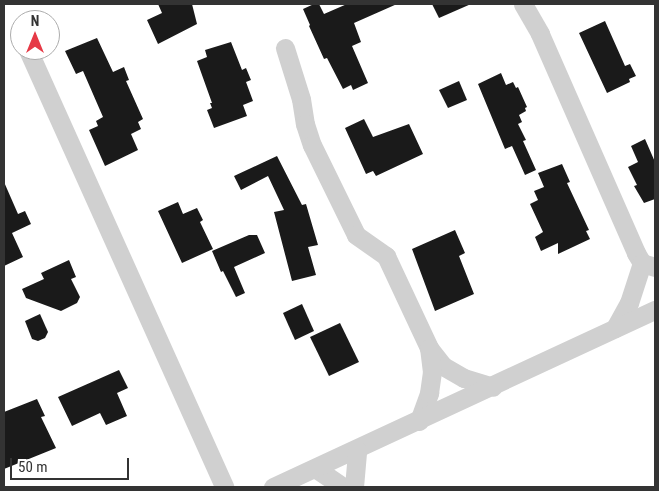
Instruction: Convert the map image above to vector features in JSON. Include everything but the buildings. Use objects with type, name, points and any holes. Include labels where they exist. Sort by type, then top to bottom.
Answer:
[{"type":"street","points":[[523,4],[540,34],[649,265],[615,328]]},
{"type":"street","points":[[285,48],[301,99],[305,124],[312,145],[356,235],[386,256],[429,348],[443,366],[464,378],[493,387]]},
{"type":"street","points":[[32,60],[224,487]]},
{"type":"street","points":[[274,487],[493,387],[655,310]]},
{"type":"street","points":[[419,421],[429,393],[432,372],[429,348]]},
{"type":"street","points":[[354,487],[357,450]]},
{"type":"street","points":[[315,468],[343,487]]}]
